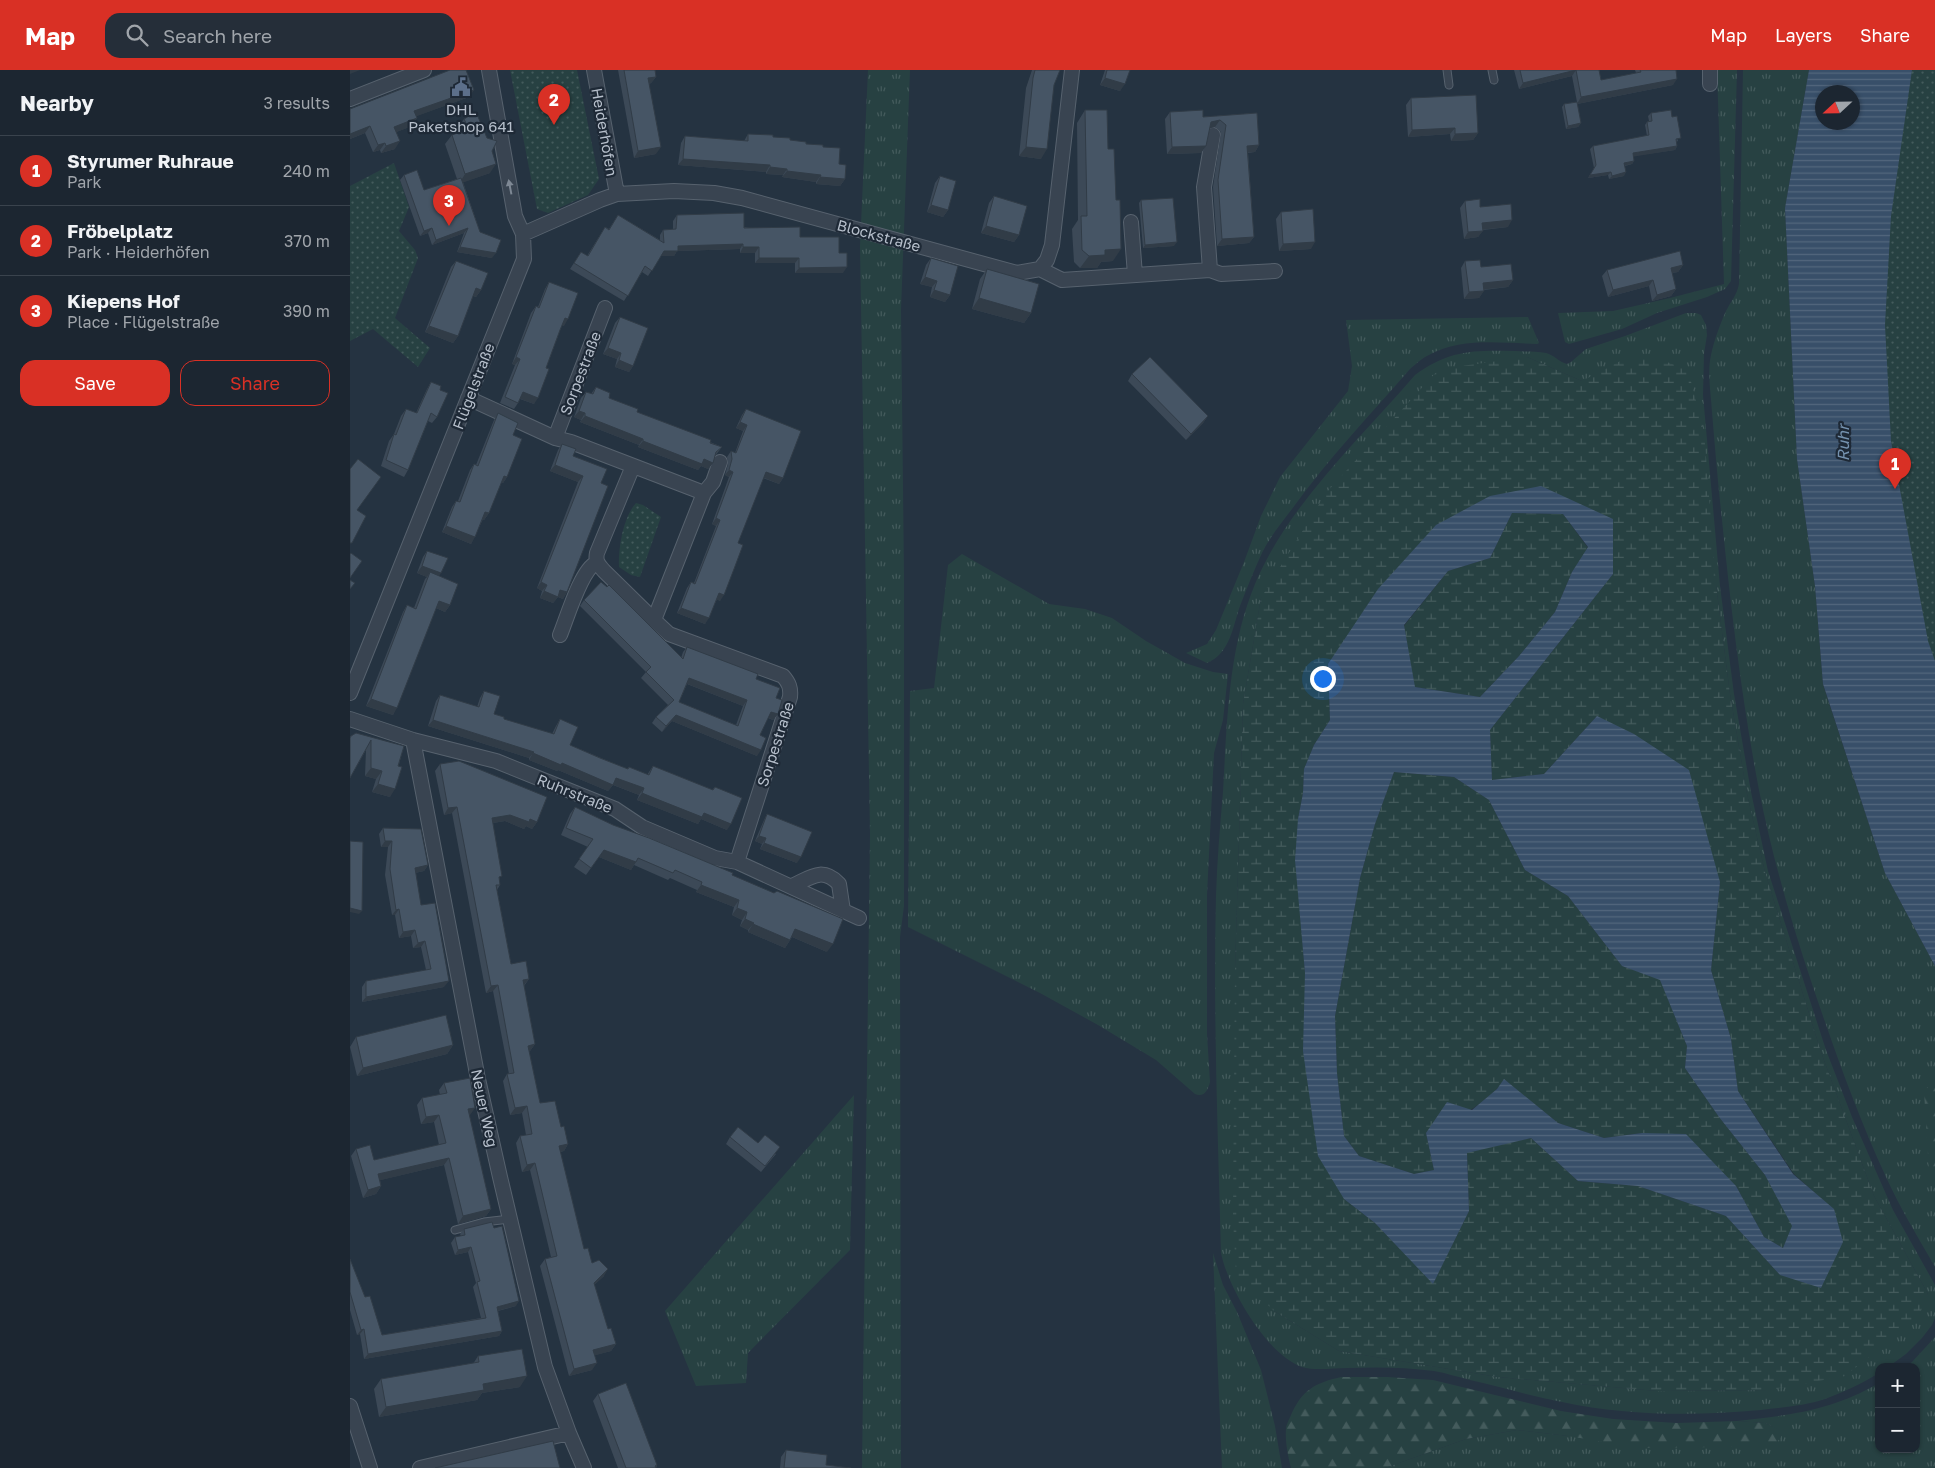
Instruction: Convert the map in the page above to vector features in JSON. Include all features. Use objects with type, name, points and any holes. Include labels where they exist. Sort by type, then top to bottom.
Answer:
[{"type":"street","points":[[350,99],[424,70]]},
{"type":"street","name":"Flügelstraße","points":[[350,693],[524,259],[523,234],[515,216],[489,70]]},
{"type":"street","name":"Heiderhöfen","points":[[594,70],[617,194]]},
{"type":"street","points":[[1072,70],[1052,245],[1047,260],[1040,268],[1062,280],[1210,270],[1221,274],[1275,270]]},
{"type":"street","points":[[1210,270],[1204,187],[1213,135]]},
{"type":"street","name":"Blockstraße","points":[[523,234],[617,194],[674,191],[728,195],[1018,272],[1040,268]]},
{"type":"street","points":[[1131,222],[1135,276]]},
{"type":"street","name":"Sorpestraße","points":[[555,438],[605,308]]},
{"type":"street","points":[[468,398],[555,438],[571,442],[704,493]]},
{"type":"street","points":[[654,620],[704,493],[713,482],[720,462]]},
{"type":"street","points":[[560,635],[584,577],[590,566],[596,563],[597,553],[633,466]]},
{"type":"street","name":"Sorpestraße","points":[[596,563],[669,634],[783,676],[790,686],[790,697],[737,862]]},
{"type":"street","name":"Ruhrstraße","points":[[350,719],[413,740],[496,762],[615,809],[642,828],[715,858],[737,862],[859,918]]},
{"type":"street","name":"Neuer Weg","points":[[413,740],[478,1079],[510,1219],[546,1367],[569,1433],[584,1468]]},
{"type":"street","points":[[792,886],[817,875],[827,875],[839,884],[843,910]]},
{"type":"street","points":[[350,1406],[370,1468]]},
{"type":"street","points":[[420,1468],[569,1433]]},
{"type":"lane","points":[[1446,70],[1449,85]]},
{"type":"lane","points":[[1492,70],[1494,80]]},
{"type":"lane","points":[[455,1230],[484,1222],[510,1219]]},
{"type":"green space","points":[[510,70],[577,70],[599,179],[588,195],[548,213],[537,209]]},
{"type":"green space","points":[[868,70],[910,70],[901,310],[904,576],[904,906],[900,937],[901,1468],[862,1468],[870,834],[860,246]]},
{"type":"green space","points":[[1717,70],[1737,70],[1731,281],[1725,289],[1707,297],[1657,313],[1622,329],[1569,344],[1565,342],[1558,313],[1613,311],[1724,284]]},
{"type":"green space","points":[[1743,70],[1809,70],[1785,208],[1797,459],[1815,586],[1823,685],[1885,873],[1935,966],[1935,1267],[1897,1200],[1875,1153],[1846,1081],[1820,1008],[1782,888],[1764,815],[1747,723],[1729,588],[1709,376],[1715,338],[1739,284]]},
{"type":"green space","points":[[1854,70],[1935,70],[1935,777],[1843,130],[1860,130],[1860,85],[1853,85]]},
{"type":"green space","points":[[394,163],[409,207],[399,231],[415,250],[418,258],[395,318],[430,348],[418,367],[373,329],[350,341],[350,186]]},
{"type":"green space","points":[[1686,313],[1701,315],[1706,325],[1703,395],[1720,586],[1734,694],[1751,792],[1768,871],[1826,1050],[1852,1117],[1893,1210],[1935,1285],[1935,1318],[1922,1338],[1906,1354],[1894,1363],[1875,1363],[1875,1375],[1852,1388],[1825,1399],[1801,1405],[1761,1410],[1662,1414],[1587,1407],[1434,1371],[1390,1368],[1318,1369],[1302,1367],[1289,1360],[1276,1349],[1251,1319],[1232,1284],[1221,1253],[1215,1030],[1217,870],[1230,686],[1239,634],[1255,584],[1269,555],[1286,527],[1306,500],[1349,448],[1415,375],[1439,361],[1462,353],[1500,351],[1542,352],[1567,364],[1586,349]],"holes":[[[1527,357],[1582,381],[1716,585],[1730,694],[1747,794],[1765,872],[1821,1052],[1874,1196],[1928,1294],[1770,1390],[1657,1391],[1498,1377],[1339,1351],[1274,1311],[1235,969],[1243,704],[1261,598]]]},
{"type":"green space","points":[[1528,317],[1539,343],[1537,344],[1468,343],[1441,349],[1426,356],[1410,369],[1320,472],[1272,535],[1256,566],[1240,606],[1230,639],[1221,653],[1207,663],[1186,653],[1207,644],[1216,630],[1261,516],[1280,477],[1348,391],[1352,366],[1346,320]]},
{"type":"green space","points":[[1527,357],[1582,381],[1628,357],[1659,359],[1688,370],[1704,432],[1716,585],[1730,694],[1747,794],[1765,872],[1821,1052],[1874,1196],[1928,1294],[1918,1318],[1845,1376],[1770,1390],[1657,1391],[1498,1377],[1339,1351],[1274,1311],[1236,1274],[1233,1217],[1235,969],[1243,704],[1261,598],[1326,493],[1439,369]],"holes":[[[1541,486],[1613,574],[1490,730],[1492,780],[1544,774],[1597,716],[1720,882],[1711,970],[1731,1039],[1738,1091],[1794,1174],[1833,1209],[1780,1275],[1726,1216],[1638,1186],[1578,1181],[1531,1138],[1467,1152],[1469,1211],[1433,1283],[1375,1223],[1344,1199],[1305,973],[1301,919],[1298,819],[1303,793],[1304,769],[1314,745],[1330,720],[1328,663]]]},
{"type":"green space","points":[[636,503],[643,505],[661,517],[640,577],[631,575],[619,567],[622,534],[631,509]]},
{"type":"green space","points":[[1512,513],[1563,514],[1588,548],[1572,572],[1555,612],[1519,656],[1480,697],[1414,687],[1404,626],[1448,571],[1490,558]]},
{"type":"green space","points":[[962,554],[1049,604],[1085,609],[1112,618],[1146,641],[1185,663],[1213,672],[1228,674],[1223,720],[1214,753],[1207,895],[1207,1034],[1210,1082],[1207,1090],[1201,1095],[1195,1094],[1156,1060],[1098,1025],[1040,993],[908,927],[910,691],[934,688],[948,565]]},
{"type":"green space","points":[[1394,772],[1454,777],[1489,800],[1525,870],[1568,896],[1622,966],[1660,979],[1687,1046],[1685,1068],[1719,1117],[1765,1175],[1793,1226],[1783,1248],[1764,1237],[1736,1186],[1642,1133],[1604,1138],[1558,1123],[1504,1080],[1478,1105],[1426,1133],[1434,1170],[1414,1174],[1359,1156],[1344,1136],[1337,1073],[1335,1016],[1360,878],[1375,824]]},
{"type":"green space","points":[[1935,1081],[1935,1189],[1929,1172],[1924,1091]]},
{"type":"green space","points":[[854,1095],[850,1250],[748,1353],[746,1383],[696,1386],[665,1311]]},
{"type":"green space","points":[[1213,1253],[1223,1285],[1237,1312],[1261,1370],[1275,1426],[1282,1468],[1222,1468]]},
{"type":"green space","points":[[1935,1337],[1935,1468],[1385,1468],[1466,1439],[1517,1430],[1568,1436],[1781,1437],[1779,1430],[1765,1423],[1737,1421],[1793,1414],[1827,1406],[1875,1385],[1875,1453],[1920,1453],[1920,1363],[1910,1363]]},
{"type":"green space","points":[[1341,1377],[1433,1380],[1561,1411],[1613,1419],[1677,1423],[1737,1421],[1765,1423],[1780,1430],[1781,1437],[1777,1442],[1724,1447],[1640,1448],[1517,1430],[1466,1439],[1385,1468],[1291,1468],[1286,1444],[1286,1429],[1295,1406],[1310,1389]]},
{"type":"water","name":"Ruhr","points":[[1809,70],[1912,70],[1891,216],[1885,325],[1891,441],[1928,641],[1935,661],[1935,966],[1885,873],[1823,684],[1815,586],[1797,459],[1785,208]]},
{"type":"water","points":[[1541,486],[1613,519],[1613,574],[1490,730],[1492,780],[1544,774],[1597,716],[1634,734],[1689,770],[1720,882],[1711,970],[1731,1039],[1738,1091],[1793,1174],[1834,1209],[1843,1242],[1821,1288],[1780,1275],[1726,1216],[1638,1186],[1578,1181],[1531,1138],[1467,1153],[1469,1211],[1433,1284],[1375,1223],[1344,1199],[1318,1156],[1303,1051],[1305,973],[1295,860],[1304,769],[1314,745],[1330,720],[1328,664],[1378,589],[1436,525],[1490,496]],"holes":[[[1512,513],[1563,514],[1588,547],[1572,572],[1555,612],[1519,656],[1480,697],[1415,687],[1404,625],[1448,571],[1490,558]],[[1394,772],[1454,777],[1489,800],[1525,870],[1568,896],[1622,966],[1660,980],[1687,1046],[1685,1068],[1719,1117],[1765,1175],[1792,1226],[1783,1248],[1764,1237],[1736,1186],[1686,1134],[1642,1133],[1604,1138],[1558,1123],[1504,1079],[1497,1089],[1472,1110],[1447,1102],[1426,1133],[1434,1170],[1414,1174],[1359,1156],[1344,1136],[1337,1073],[1335,1016],[1360,878],[1375,824]]]},
{"type":"building","points":[[450,70],[466,70],[474,90],[414,111],[417,118],[394,127],[400,141],[386,146],[385,143],[378,145],[370,126],[350,134],[350,109]]},
{"type":"building","points":[[624,70],[655,70],[656,77],[648,78],[661,147],[638,151]]},
{"type":"building","points":[[1035,70],[1060,70],[1054,85],[1047,149],[1026,147]]},
{"type":"building","points":[[1107,70],[1130,70],[1125,84],[1105,78]]},
{"type":"building","points":[[1520,70],[1576,70],[1523,83]]},
{"type":"building","points":[[1576,70],[1599,70],[1601,80],[1641,72],[1640,70],[1676,70],[1677,79],[1581,97]]},
{"type":"building","points":[[1476,95],[1478,133],[1455,134],[1455,128],[1412,130],[1411,98]]},
{"type":"building","points":[[1577,102],[1581,123],[1568,126],[1564,104]]},
{"type":"building","points":[[1085,110],[1107,110],[1108,149],[1114,149],[1116,200],[1120,200],[1121,249],[1105,250],[1105,255],[1089,256],[1082,250],[1081,216],[1087,216]]},
{"type":"building","points":[[1203,110],[1203,117],[1257,113],[1259,145],[1247,146],[1254,237],[1222,239],[1218,180],[1226,125],[1220,120],[1211,122],[1206,146],[1172,147],[1170,112]]},
{"type":"building","points":[[1671,110],[1672,117],[1677,116],[1681,138],[1676,139],[1677,146],[1633,153],[1634,161],[1624,163],[1626,172],[1612,176],[1611,172],[1590,175],[1596,165],[1593,146],[1649,135],[1647,122],[1652,121],[1651,113]]},
{"type":"building","points":[[476,112],[487,138],[497,141],[492,151],[496,164],[465,174],[452,135],[469,129],[464,119]]},
{"type":"building","points":[[748,134],[773,135],[773,137],[790,138],[790,140],[806,142],[806,144],[840,148],[839,164],[846,165],[845,179],[787,171],[787,169],[770,167],[770,165],[683,159],[685,136],[748,141]]},
{"type":"building","points":[[417,170],[424,190],[461,178],[480,232],[501,240],[496,253],[460,247],[468,228],[436,240],[432,228],[424,231],[404,175]]},
{"type":"building","points":[[940,176],[956,181],[948,210],[931,205]]},
{"type":"building","points":[[994,196],[1027,206],[1019,235],[986,226]]},
{"type":"building","points":[[1173,198],[1177,242],[1145,245],[1141,200]]},
{"type":"building","points":[[1480,199],[1480,207],[1511,204],[1512,220],[1482,223],[1483,231],[1468,232],[1465,201]]},
{"type":"building","points":[[1313,209],[1315,242],[1283,244],[1281,212]]},
{"type":"building","points":[[744,213],[744,228],[800,227],[800,237],[839,237],[839,253],[847,253],[847,267],[799,268],[799,258],[759,258],[759,247],[743,247],[743,244],[678,246],[678,251],[664,251],[652,271],[645,266],[628,296],[574,263],[581,252],[588,256],[605,227],[609,230],[618,215],[664,243],[663,230],[676,229],[677,215]]},
{"type":"building","points":[[1680,251],[1683,265],[1671,268],[1676,289],[1657,295],[1653,280],[1613,290],[1607,270]]},
{"type":"building","points":[[931,258],[958,266],[950,295],[934,290],[937,281],[925,277]]},
{"type":"building","points":[[1480,260],[1481,267],[1511,264],[1513,280],[1483,283],[1484,291],[1469,292],[1465,261]]},
{"type":"building","points":[[456,261],[488,273],[481,290],[476,288],[458,336],[429,326]]},
{"type":"building","points":[[987,269],[1039,284],[1031,313],[979,298]]},
{"type":"building","points":[[549,282],[578,293],[568,319],[565,318],[560,330],[546,368],[549,369],[538,398],[523,392],[518,403],[505,397],[520,359],[516,357],[536,306],[539,308]]},
{"type":"building","points":[[620,317],[648,328],[633,366],[619,360],[621,353],[608,348]]},
{"type":"building","points":[[1150,357],[1208,416],[1191,434],[1132,374]]},
{"type":"building","points":[[431,382],[441,386],[440,390],[448,393],[437,417],[431,413],[408,470],[386,460],[394,434],[396,435],[406,409],[417,413]]},
{"type":"building","points":[[596,387],[610,393],[609,398],[638,409],[637,412],[711,440],[710,443],[722,447],[716,452],[713,463],[704,459],[702,464],[585,416],[585,413],[579,411],[586,392],[593,394]]},
{"type":"building","points":[[746,409],[801,431],[783,478],[766,472],[738,543],[743,545],[724,595],[719,593],[709,618],[681,608],[691,582],[695,584],[720,520],[716,518],[733,472],[729,470],[732,459],[731,451],[736,453],[747,425],[740,422]]},
{"type":"building","points":[[498,413],[518,423],[513,435],[522,439],[507,477],[504,476],[489,513],[485,512],[475,537],[446,526],[456,501],[460,502],[474,464],[478,466]]},
{"type":"building","points":[[562,444],[576,449],[573,456],[607,469],[601,483],[608,486],[567,592],[560,590],[558,597],[544,591],[547,585],[541,582],[583,476],[555,465]]},
{"type":"building","points":[[358,459],[381,477],[357,510],[366,516],[352,543],[350,543],[350,469]]},
{"type":"building","points":[[427,551],[448,558],[441,573],[422,566]]},
{"type":"building","points":[[350,554],[362,561],[350,578]]},
{"type":"building","points":[[430,572],[458,584],[450,605],[439,601],[397,708],[371,699],[407,605],[416,609]]},
{"type":"building","points":[[350,580],[355,583],[350,589]]},
{"type":"building","points":[[601,582],[607,587],[609,585],[683,659],[687,647],[758,674],[756,679],[780,688],[776,698],[782,700],[778,714],[771,712],[760,735],[766,738],[761,750],[676,715],[666,726],[656,717],[674,700],[646,672],[651,667],[584,600]],"holes":[[[689,678],[747,700],[738,726],[679,702]]]},
{"type":"building","points":[[484,691],[500,696],[494,714],[504,717],[504,719],[554,734],[560,719],[578,727],[570,745],[628,769],[629,767],[649,775],[653,766],[713,790],[715,787],[742,798],[731,824],[704,813],[702,817],[654,798],[642,793],[644,788],[616,778],[613,785],[562,763],[561,765],[534,752],[433,720],[440,695],[479,707]]},
{"type":"building","points":[[356,733],[404,746],[398,766],[402,767],[395,789],[378,784],[382,771],[371,768],[371,740],[350,778],[350,738]]},
{"type":"building","points":[[459,761],[547,797],[537,822],[530,819],[529,822],[510,815],[492,818],[502,876],[499,877],[500,885],[496,885],[511,964],[526,961],[529,979],[523,980],[535,1044],[528,1046],[540,1103],[555,1101],[561,1127],[564,1126],[568,1144],[559,1146],[584,1249],[588,1248],[592,1263],[599,1260],[608,1269],[594,1283],[608,1329],[611,1328],[616,1344],[593,1350],[597,1363],[574,1369],[545,1259],[557,1256],[535,1163],[527,1165],[520,1136],[532,1134],[527,1106],[515,1108],[507,1074],[514,1073],[498,985],[491,986],[457,807],[448,808],[440,764]]},
{"type":"building","points":[[575,807],[613,825],[733,873],[732,875],[774,893],[777,891],[843,919],[833,944],[795,929],[790,940],[753,924],[745,919],[747,912],[737,908],[739,900],[701,885],[702,882],[675,870],[673,873],[638,858],[636,862],[604,850],[591,868],[579,859],[593,839],[566,828]]},
{"type":"building","points":[[767,814],[812,832],[801,857],[764,843],[766,838],[759,836]]},
{"type":"building","points":[[383,828],[421,829],[428,865],[415,868],[421,905],[435,903],[449,981],[366,997],[366,981],[431,969],[425,941],[418,943],[415,930],[403,932],[399,909],[396,910],[390,869],[392,841],[385,841]]},
{"type":"building","points":[[350,841],[363,842],[362,911],[350,908]]},
{"type":"building","points":[[446,1015],[453,1045],[363,1068],[356,1037]]},
{"type":"building","points":[[470,1078],[475,1108],[468,1109],[491,1209],[463,1216],[449,1158],[378,1174],[381,1186],[368,1190],[356,1149],[370,1145],[374,1160],[446,1143],[439,1115],[426,1117],[422,1098],[447,1093],[444,1083]]},
{"type":"building","points":[[738,1127],[758,1143],[765,1135],[780,1147],[765,1166],[730,1137]]},
{"type":"building","points":[[492,1222],[494,1228],[502,1226],[519,1301],[497,1307],[502,1331],[368,1354],[364,1329],[361,1330],[350,1292],[350,1259],[365,1297],[370,1296],[382,1335],[486,1318],[477,1282],[480,1281],[471,1247],[458,1250],[455,1237],[465,1235],[464,1229]]},
{"type":"building","points":[[522,1349],[527,1376],[483,1384],[484,1390],[386,1407],[381,1379],[479,1362],[478,1356]]},
{"type":"building","points":[[626,1383],[657,1465],[655,1466],[656,1468],[626,1468],[598,1394]]},
{"type":"building","points":[[553,1441],[560,1468],[435,1468]]},
{"type":"building","points":[[786,1450],[827,1455],[826,1465],[851,1468],[784,1468]]},
{"type":"place","name":"DHL Paketshop 641","points":[[461,87]]},
{"type":"place","name":"Fröbelplatz","points":[[554,125]]},
{"type":"place","name":"Kiepens Hof","points":[[449,226]]},
{"type":"place","name":"Styrumer Ruhraue","points":[[1895,489]]}]
